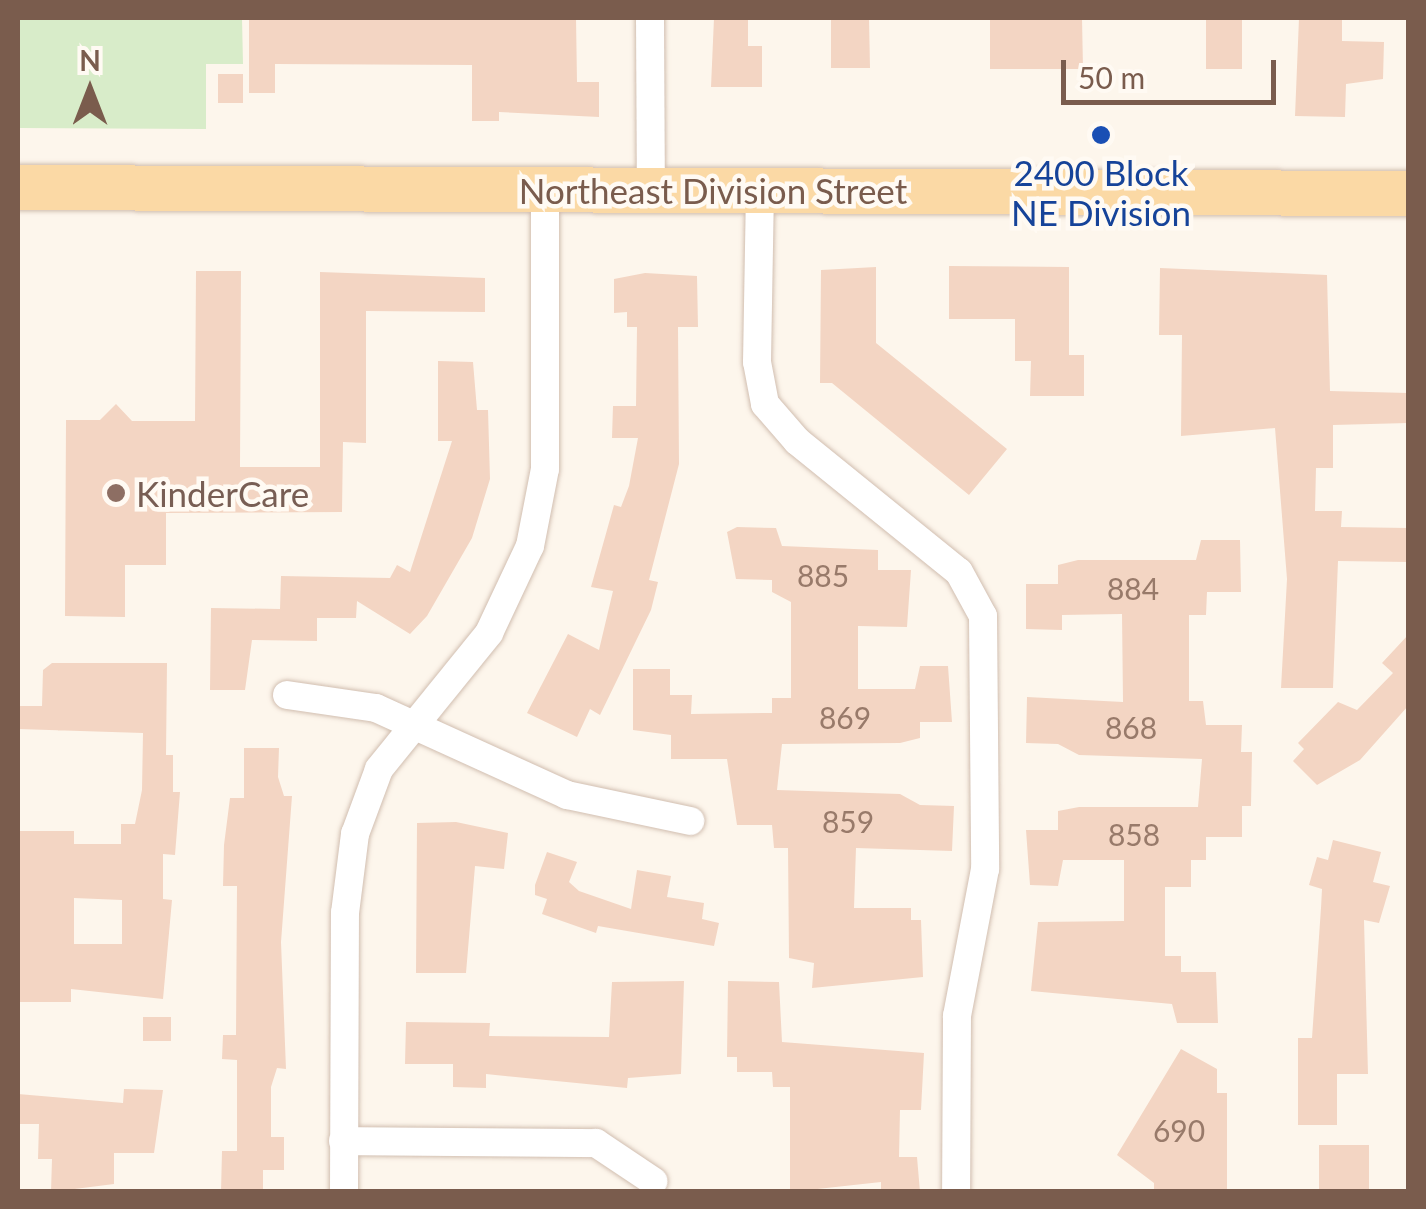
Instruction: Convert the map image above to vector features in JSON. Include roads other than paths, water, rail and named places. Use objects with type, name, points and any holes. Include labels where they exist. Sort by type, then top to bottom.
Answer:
[{"type":"main road","name":"Northeast Division Street","points":[[18,187],[1408,193]]},
{"type":"street","points":[[650,18],[650,190]]},
{"type":"street","points":[[344,1192],[345,914],[355,834],[379,770],[411,721],[488,634],[530,546],[545,469],[545,190]]},
{"type":"street","points":[[760,190],[757,362],[765,404],[797,441],[959,572],[983,616],[985,868],[957,1016],[956,1192]]},
{"type":"street","points":[[286,695],[411,721],[567,795],[690,822]]},
{"type":"street","points":[[343,1141],[596,1143],[653,1180]]},
{"type":"place","name":"2400 Block NE Division","points":[[1101,135]]},
{"type":"place","name":"KinderCare","points":[[116,493]]}]
